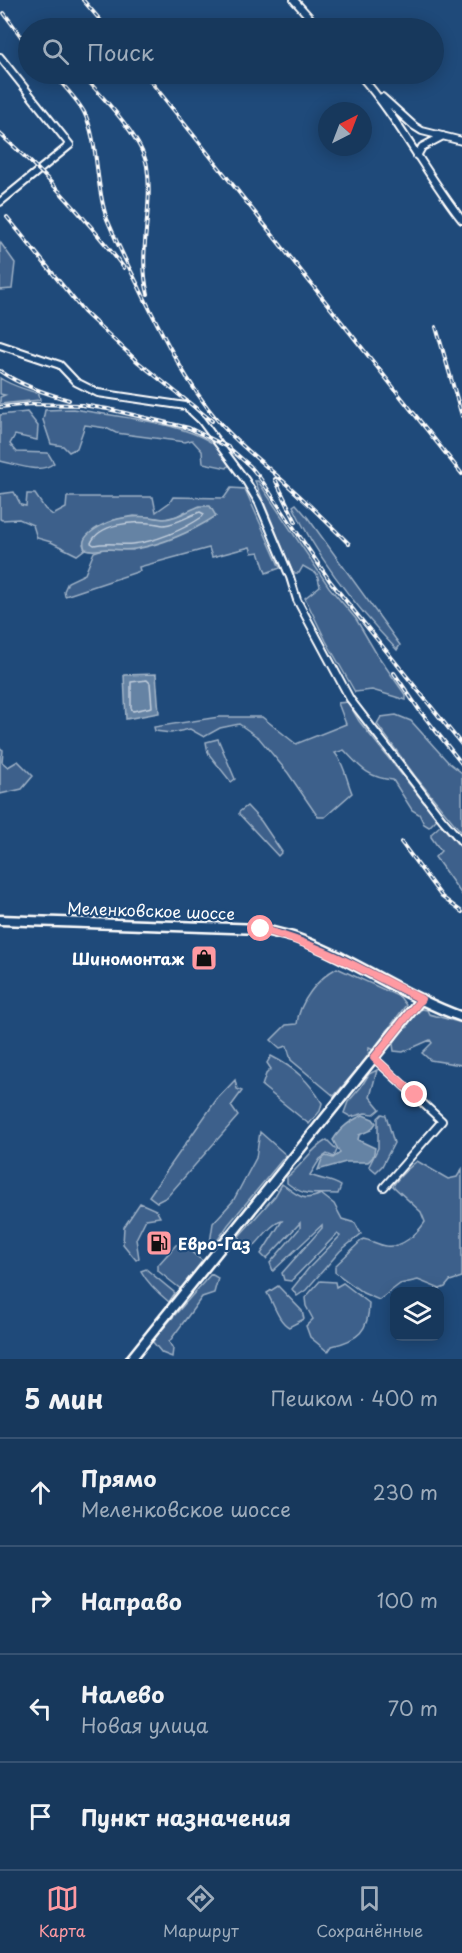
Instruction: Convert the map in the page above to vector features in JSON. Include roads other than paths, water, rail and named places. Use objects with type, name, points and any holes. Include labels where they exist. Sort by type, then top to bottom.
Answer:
[{"type":"main road","name":"Меленковское шоссе","points":[[0,920],[261,929],[293,938],[327,952],[462,1017]]},
{"type":"main road","points":[[131,1359],[421,999]]},
{"type":"street","points":[[294,0],[310,18]]},
{"type":"street","points":[[0,57],[18,80]]},
{"type":"street","points":[[0,202],[70,145],[21,84]]},
{"type":"street","points":[[368,84],[414,126],[423,131],[462,141]]},
{"type":"street","points":[[368,84],[395,119],[440,192],[462,220]]},
{"type":"street","points":[[417,156],[422,147],[443,136]]},
{"type":"street","points":[[0,345],[60,365],[76,382],[98,393],[186,406],[201,420],[246,481],[259,503],[297,600],[350,699],[462,842]]},
{"type":"street","points":[[374,1058],[442,1120],[384,1187]]},
{"type":"water","points":[[200,506],[210,506],[216,516],[167,541],[132,550],[85,549],[85,538],[97,528],[111,521],[135,517],[169,518]]},
{"type":"water","points":[[156,674],[159,713],[126,719],[124,675]]},
{"type":"water","points":[[363,1115],[373,1119],[376,1123],[371,1130],[359,1135],[358,1140],[375,1148],[373,1157],[368,1162],[346,1162],[318,1170],[322,1159],[326,1156],[333,1158],[340,1153],[333,1140],[339,1131]]},
{"type":"railway","points":[[83,0],[98,18]]},
{"type":"railway","points":[[4,13],[18,32]]},
{"type":"railway","points":[[62,84],[74,97],[89,124],[95,150],[100,193],[107,219],[184,373],[226,430],[300,496],[349,544]]},
{"type":"railway","points":[[91,84],[130,130],[144,155],[147,166],[149,198],[144,262],[148,294]]},
{"type":"railway","points":[[153,84],[462,474]]},
{"type":"railway","points":[[0,134],[65,198],[124,268]]},
{"type":"railway","points":[[7,217],[84,312],[138,362],[212,421]]},
{"type":"railway","points":[[436,327],[462,416]]},
{"type":"railway","points":[[0,371],[24,384],[69,400]]},
{"type":"railway","points":[[0,407],[31,404],[82,405],[108,409],[189,428],[228,447],[260,478],[330,581],[462,745]]},
{"type":"railway","points":[[275,479],[296,522]]},
{"type":"railway","points":[[394,673],[420,711],[462,764]]},
{"type":"railway","points":[[401,842],[442,897],[462,912]]},
{"type":"place","name":"Шиномонтаж","points":[[204,958]]},
{"type":"place","name":"Евро-Газ","points":[[159,1243]]}]
